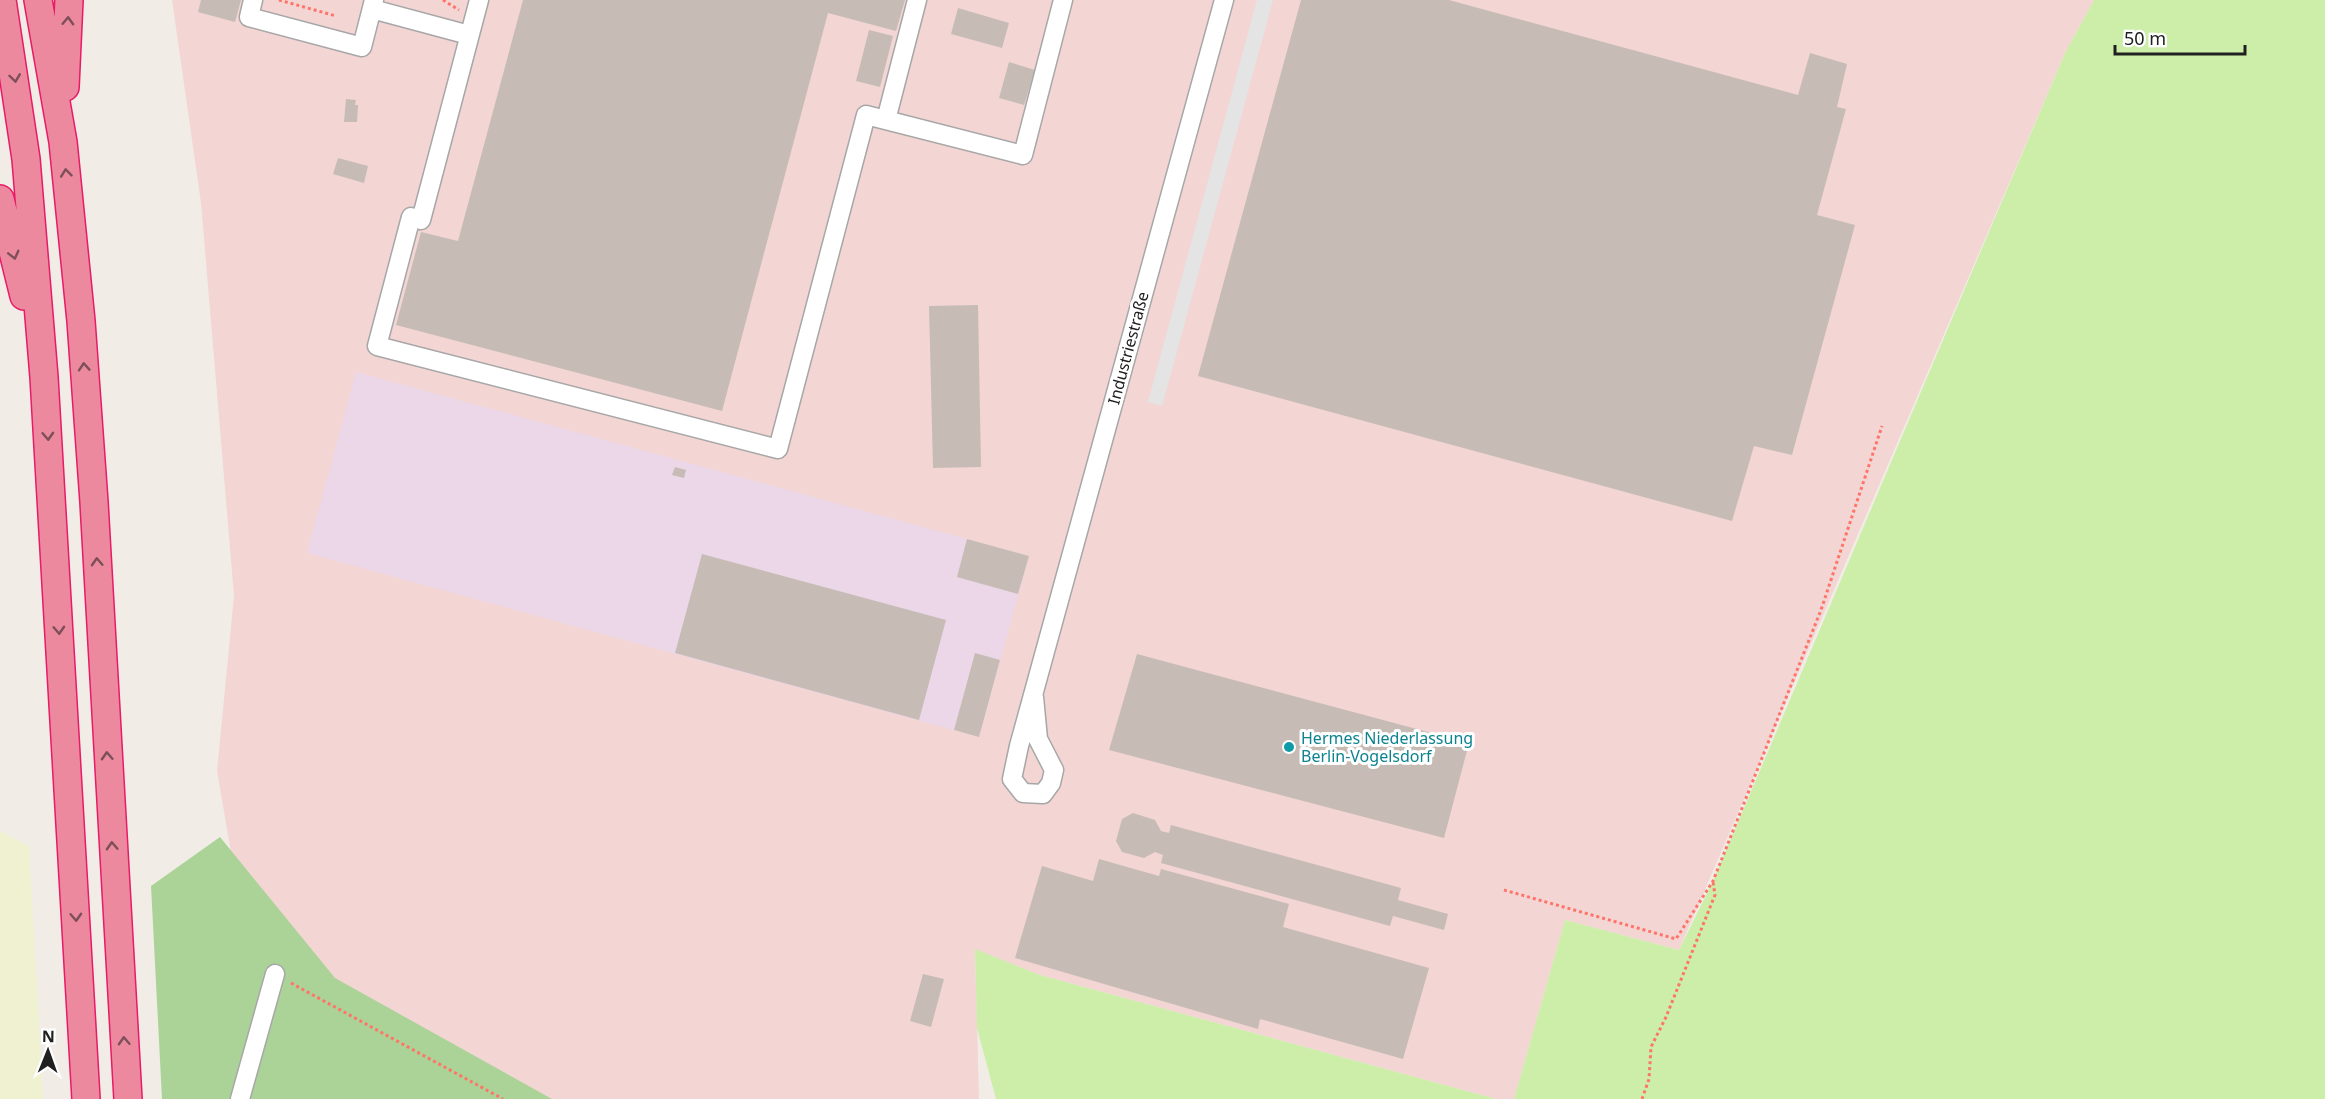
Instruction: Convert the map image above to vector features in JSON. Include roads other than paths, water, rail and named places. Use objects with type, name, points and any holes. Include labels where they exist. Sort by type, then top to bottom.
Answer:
[{"type":"highway","points":[[2,0],[26,159],[44,377],[86,1099]]},
{"type":"highway","points":[[38,0],[63,142],[81,321],[128,1099]]},
{"type":"highway","points":[[63,142],[69,0]]},
{"type":"highway","points":[[0,199],[44,377]]},
{"type":"street","points":[[253,0],[249,17],[362,47],[373,4],[470,35]]},
{"type":"street","points":[[478,0],[421,220],[411,217],[377,346],[778,450],[866,115],[1023,155],[1063,0]]},
{"type":"street","points":[[886,120],[917,0]]},
{"type":"street","name":"Industriestraße","points":[[1034,697],[1038,739],[1054,770],[1051,783],[1043,794],[1023,793],[1012,779],[1019,746],[1224,0]]},
{"type":"street","points":[[240,1099],[275,974]]},
{"type":"place","name":"Hermes Niederlassung Berlin-Vogelsdorf","points":[[1289,747]]}]
